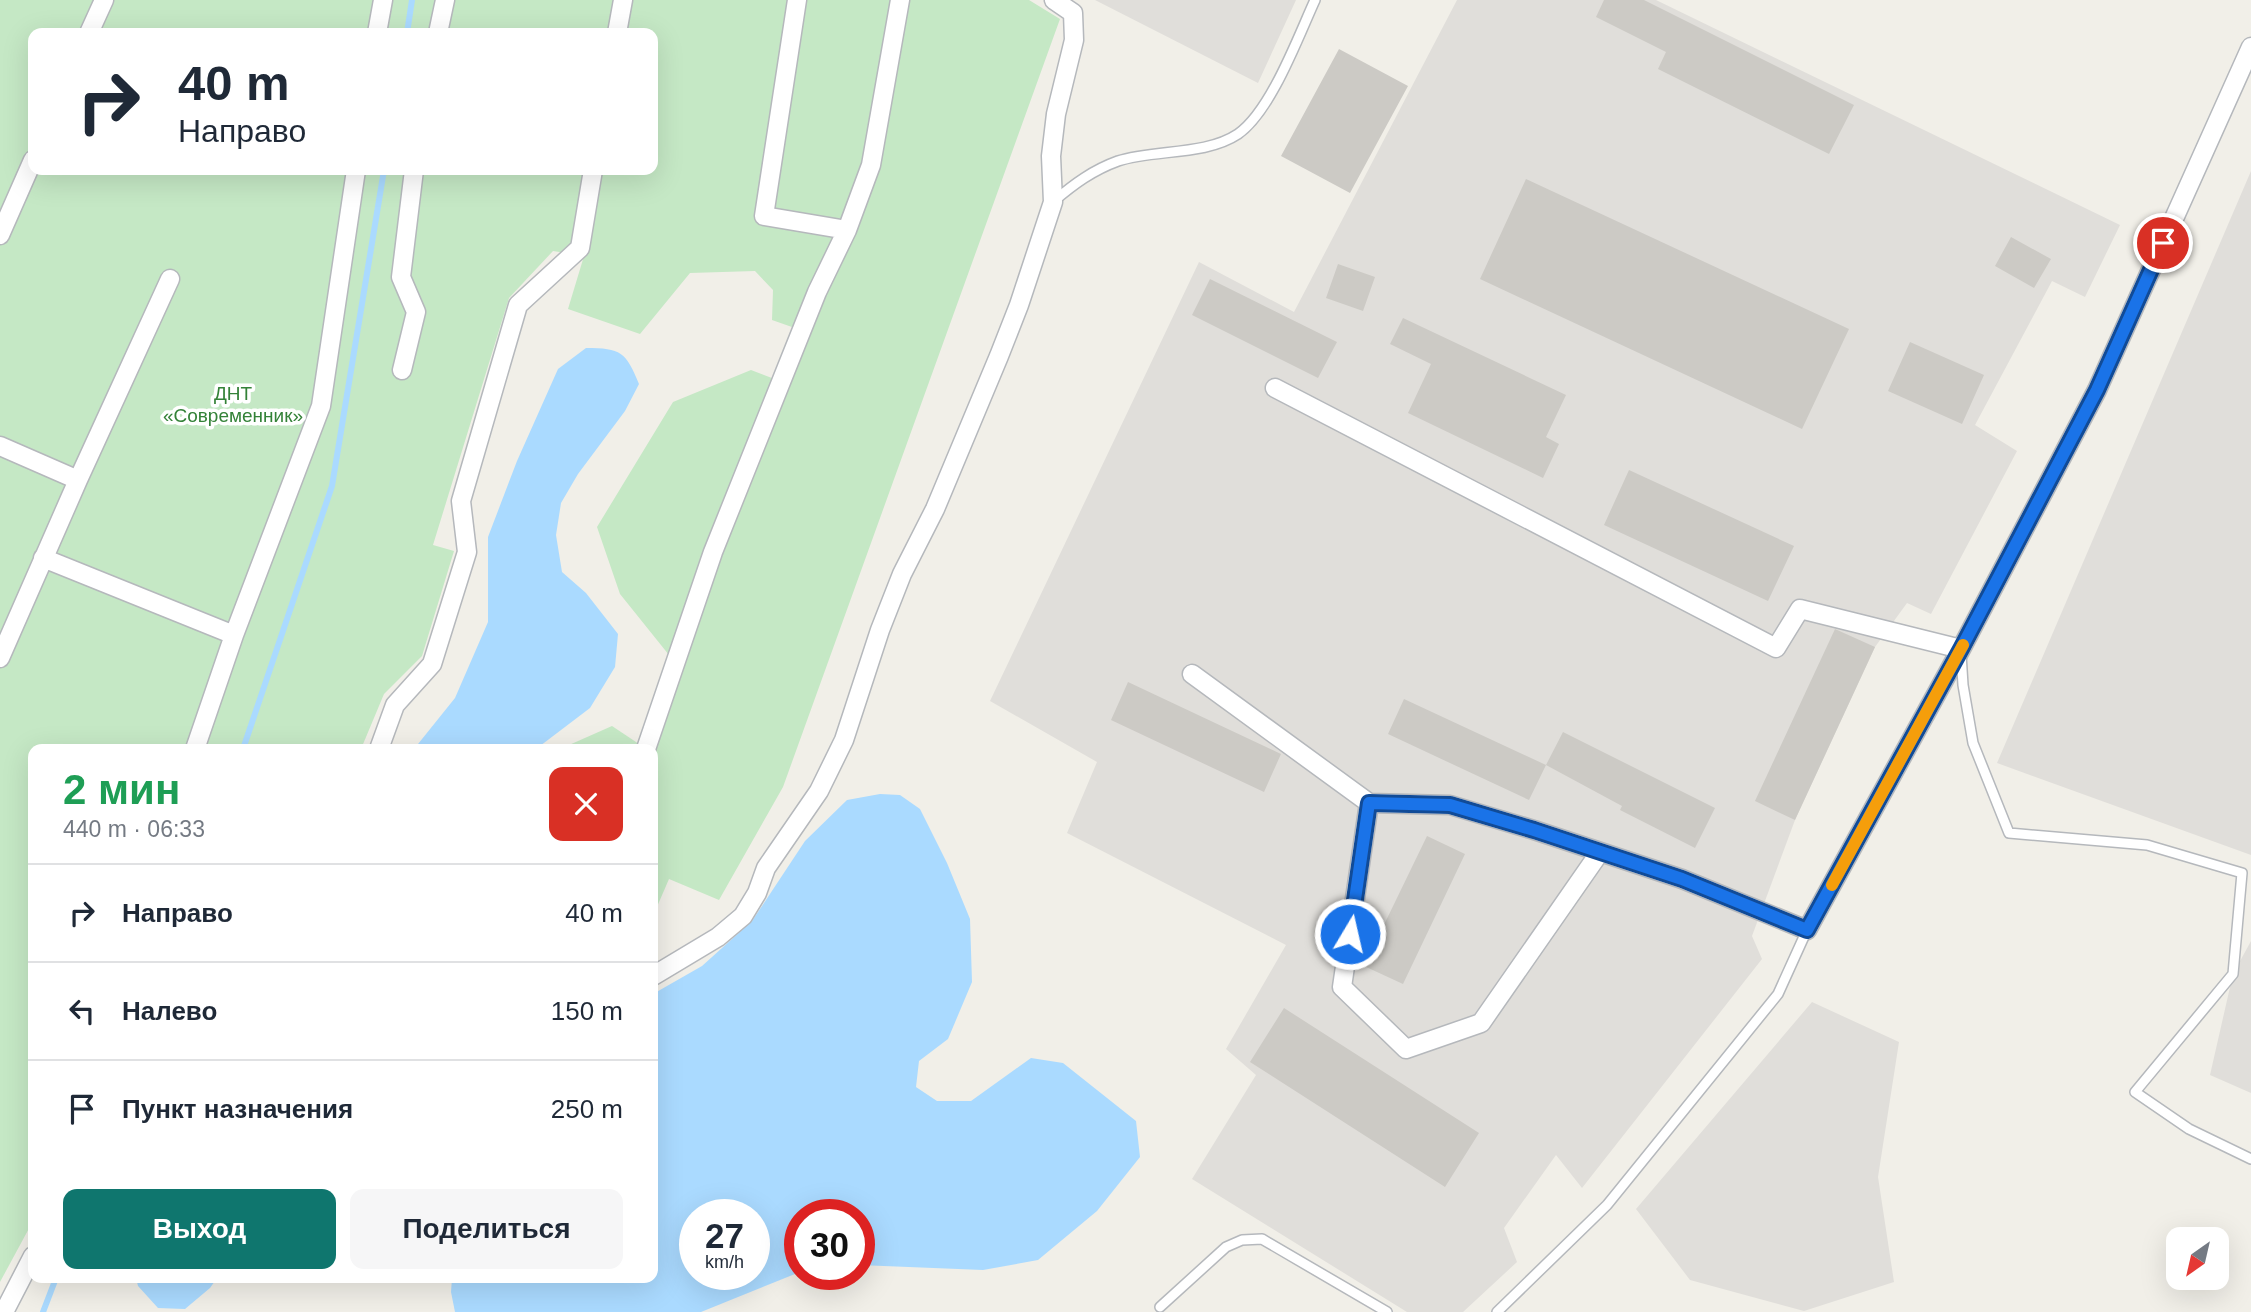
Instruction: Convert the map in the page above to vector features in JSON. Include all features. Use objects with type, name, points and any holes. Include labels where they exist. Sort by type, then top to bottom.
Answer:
[{"type":"street","points":[[91,28],[104,0]]},
{"type":"street","points":[[378,28],[383,0]]},
{"type":"street","points":[[439,28],[445,0]]},
{"type":"street","points":[[618,28],[623,0]]},
{"type":"street","points":[[797,0],[764,216],[847,230]]},
{"type":"street","points":[[648,744],[713,552],[817,292],[847,230],[871,165],[900,0]]},
{"type":"street","points":[[658,973],[718,937],[743,916],[757,893],[766,868],[819,791],[844,740],[880,630],[902,574],[934,509],[999,356],[1053,202],[1051,156],[1056,114],[1074,40],[1073,13],[1055,0]]},
{"type":"street","points":[[1192,674],[1369,803],[1450,805],[1682,879],[1807,930],[1961,649],[2097,390],[2251,47]]},
{"type":"street","points":[[0,235],[28,171]]},
{"type":"street","points":[[197,744],[234,635],[321,406],[355,175]]},
{"type":"street","points":[[402,370],[416,312],[401,277],[413,175]]},
{"type":"street","points":[[381,744],[395,705],[432,664],[467,552],[461,501],[518,305],[580,248],[592,175]]},
{"type":"street","points":[[0,659],[170,279]]},
{"type":"street","points":[[1275,388],[1776,649],[1800,609],[1961,649]]},
{"type":"street","points":[[0,446],[78,480]]},
{"type":"street","points":[[43,558],[234,635]]},
{"type":"street","points":[[1369,803],[1342,987],[1406,1049],[1481,1023],[1600,852]]},
{"type":"street","points":[[4,1312],[28,1266]]},
{"type":"lane","points":[[1053,202],[1080,179],[1119,161],[1217,144],[1238,134],[1258,112],[1278,81],[1315,0]]},
{"type":"lane","points":[[1961,649],[1963,685],[1973,743],[2009,833],[2147,845],[2242,873],[2233,974],[2135,1092],[2189,1129],[2251,1159]]},
{"type":"lane","points":[[1497,1312],[1607,1205],[1778,994],[1807,930]]},
{"type":"lane","points":[[1160,1307],[1226,1247],[1242,1240],[1262,1238],[1387,1312]]},
{"type":"shaded area","points":[[1095,0],[1296,0],[1258,83]]},
{"type":"shaded area","points":[[1457,0],[1656,0],[2120,225],[2085,297],[2052,281],[1975,425],[2017,451],[1931,614],[1907,603],[1875,647],[1795,820],[1752,936],[1762,959],[1582,1188],[1556,1155],[1504,1228],[1517,1262],[1463,1312],[1407,1312],[1192,1179],[1256,1075],[1226,1049],[1286,945],[1067,833],[1097,762],[990,701],[1199,262],[1294,312]]},
{"type":"shaded area","points":[[2251,171],[2251,855],[1997,763]]},
{"type":"shaded area","points":[[2251,941],[2251,1093],[2210,1075],[2233,974]]},
{"type":"shaded area","points":[[1812,1002],[1899,1042],[1878,1177],[1894,1282],[1804,1311],[1690,1280],[1636,1209]]},
{"type":"green space","name":"ДНТ «Современник»","points":[[0,0],[1029,0],[1060,19],[783,787],[719,900],[669,879],[658,904],[658,744],[643,744],[673,660],[620,594],[597,527],[673,402],[751,370],[785,383],[809,333],[772,320],[773,290],[755,271],[690,273],[640,334],[568,309],[584,256],[553,251],[509,298],[433,545],[454,551],[422,656],[384,694],[363,744],[28,744],[28,1230],[0,1282]]},
{"type":"green space","name":"ДНТ «Современник»","points":[[612,726],[639,744],[571,744]]},
{"type":"water","points":[[586,348],[607,349],[626,359],[639,384],[625,411],[578,474],[561,503],[556,535],[562,572],[586,593],[618,634],[615,667],[590,708],[543,744],[418,744],[455,698],[488,622],[488,537],[517,461],[558,369]]},
{"type":"water","points":[[880,794],[900,795],[920,809],[947,863],[970,919],[972,982],[948,1039],[919,1061],[916,1087],[937,1101],[971,1101],[1031,1058],[1063,1063],[1136,1121],[1140,1157],[1097,1211],[1038,1260],[983,1270],[875,1266],[875,1199],[784,1199],[784,1278],[770,1284],[770,1199],[679,1199],[679,1290],[755,1290],[701,1312],[455,1312],[452,1283],[658,1283],[658,991],[702,966],[752,921],[805,841],[847,800]]},
{"type":"water","points":[[137,1283],[214,1283],[185,1309],[158,1308]]},
{"type":"building","points":[[1604,0],[1644,0],[1854,105],[1829,154],[1658,69],[1666,52],[1596,17]]},
{"type":"building","points":[[1339,49],[1408,86],[1350,193],[1281,156]]},
{"type":"building","points":[[1526,179],[1849,329],[1802,429],[1480,279]]},
{"type":"building","points":[[2011,237],[2051,259],[2034,288],[1995,266]]},
{"type":"building","points":[[1338,264],[1375,277],[1363,311],[1326,298]]},
{"type":"building","points":[[1210,279],[1337,342],[1318,378],[1192,315]]},
{"type":"building","points":[[1403,318],[1566,395],[1546,437],[1559,444],[1543,478],[1408,413],[1431,364],[1390,344]]},
{"type":"building","points":[[1910,342],[1984,375],[1962,424],[1888,391]]},
{"type":"building","points":[[1629,470],[1794,546],[1768,601],[1604,525]]},
{"type":"building","points":[[1835,629],[1875,647],[1795,820],[1755,801]]},
{"type":"building","points":[[1128,682],[1281,754],[1264,792],[1111,720]]},
{"type":"building","points":[[1404,699],[1546,765],[1529,800],[1388,734]]},
{"type":"building","points":[[1563,732],[1715,808],[1695,848],[1620,810],[1622,806],[1546,765]]},
{"type":"building","points":[[1427,836],[1465,854],[1403,984],[1364,966]]},
{"type":"building","points":[[1284,1008],[1479,1133],[1445,1187],[1250,1062]]},
{"type":"waterway","points":[[408,28],[412,0]]},
{"type":"waterway","points":[[245,744],[332,486],[383,175]]},
{"type":"waterway","points":[[43,1312],[54,1283]]},
{"type":"slow traffic","points":[[1832,885],[1963,645]]},
{"type":"route","points":[[1350,934],[1369,803],[1450,805],[1682,879],[1807,930],[1961,649],[2097,390],[2163,243]]}]
